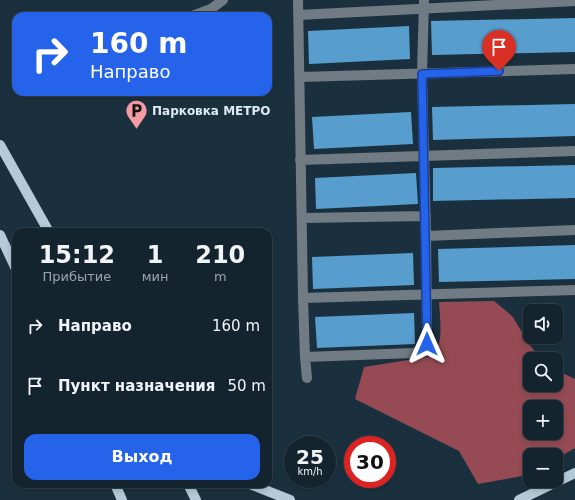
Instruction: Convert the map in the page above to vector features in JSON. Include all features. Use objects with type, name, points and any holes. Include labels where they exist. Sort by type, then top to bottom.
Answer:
[{"type":"main road","points":[[0,145],[48,228]]},
{"type":"main road","points":[[0,235],[12,261]]},
{"type":"main road","points":[[519,500],[575,472]]},
{"type":"main road","points":[[117,488],[122,500]]},
{"type":"main road","points":[[190,488],[196,500]]},
{"type":"main road","points":[[260,488],[290,500]]},
{"type":"street","points":[[203,12],[211,9],[223,0]]},
{"type":"street","points":[[298,0],[300,160],[303,218],[303,298],[305,357],[308,378]]},
{"type":"street","points":[[298,15],[424,4],[575,1]]},
{"type":"street","points":[[305,357],[413,353],[425,349],[427,344],[426,216],[422,74],[424,4]]},
{"type":"street","points":[[300,77],[575,69]]},
{"type":"street","points":[[300,160],[575,151]]},
{"type":"street","points":[[303,218],[426,216]]},
{"type":"street","points":[[426,236],[575,230]]},
{"type":"street","points":[[303,298],[575,290]]},
{"type":"shaded area","points":[[494,301],[512,316],[523,334],[523,344],[530,344],[536,352],[523,352],[523,392],[563,392],[563,373],[575,379],[575,448],[563,455],[563,448],[523,448],[523,476],[478,484],[459,451],[355,399],[364,367],[433,356],[439,344],[439,302]]},
{"type":"building","points":[[575,18],[575,52],[432,55],[431,21]]},
{"type":"building","points":[[409,26],[410,59],[309,64],[308,31]]},
{"type":"building","points":[[575,104],[575,136],[433,140],[432,107]]},
{"type":"building","points":[[411,112],[413,144],[314,149],[312,117]]},
{"type":"building","points":[[575,165],[575,198],[433,201],[433,168]]},
{"type":"building","points":[[416,173],[418,204],[316,209],[315,178]]},
{"type":"building","points":[[575,245],[575,279],[439,282],[438,249]]},
{"type":"building","points":[[413,253],[414,285],[313,289],[312,257]]},
{"type":"building","points":[[414,313],[415,344],[317,348],[315,317]]},
{"type":"place","name":"Парковка МЕТРО","points":[[137,130]]},
{"type":"route","points":[[427,344],[422,74],[499,71]]}]
